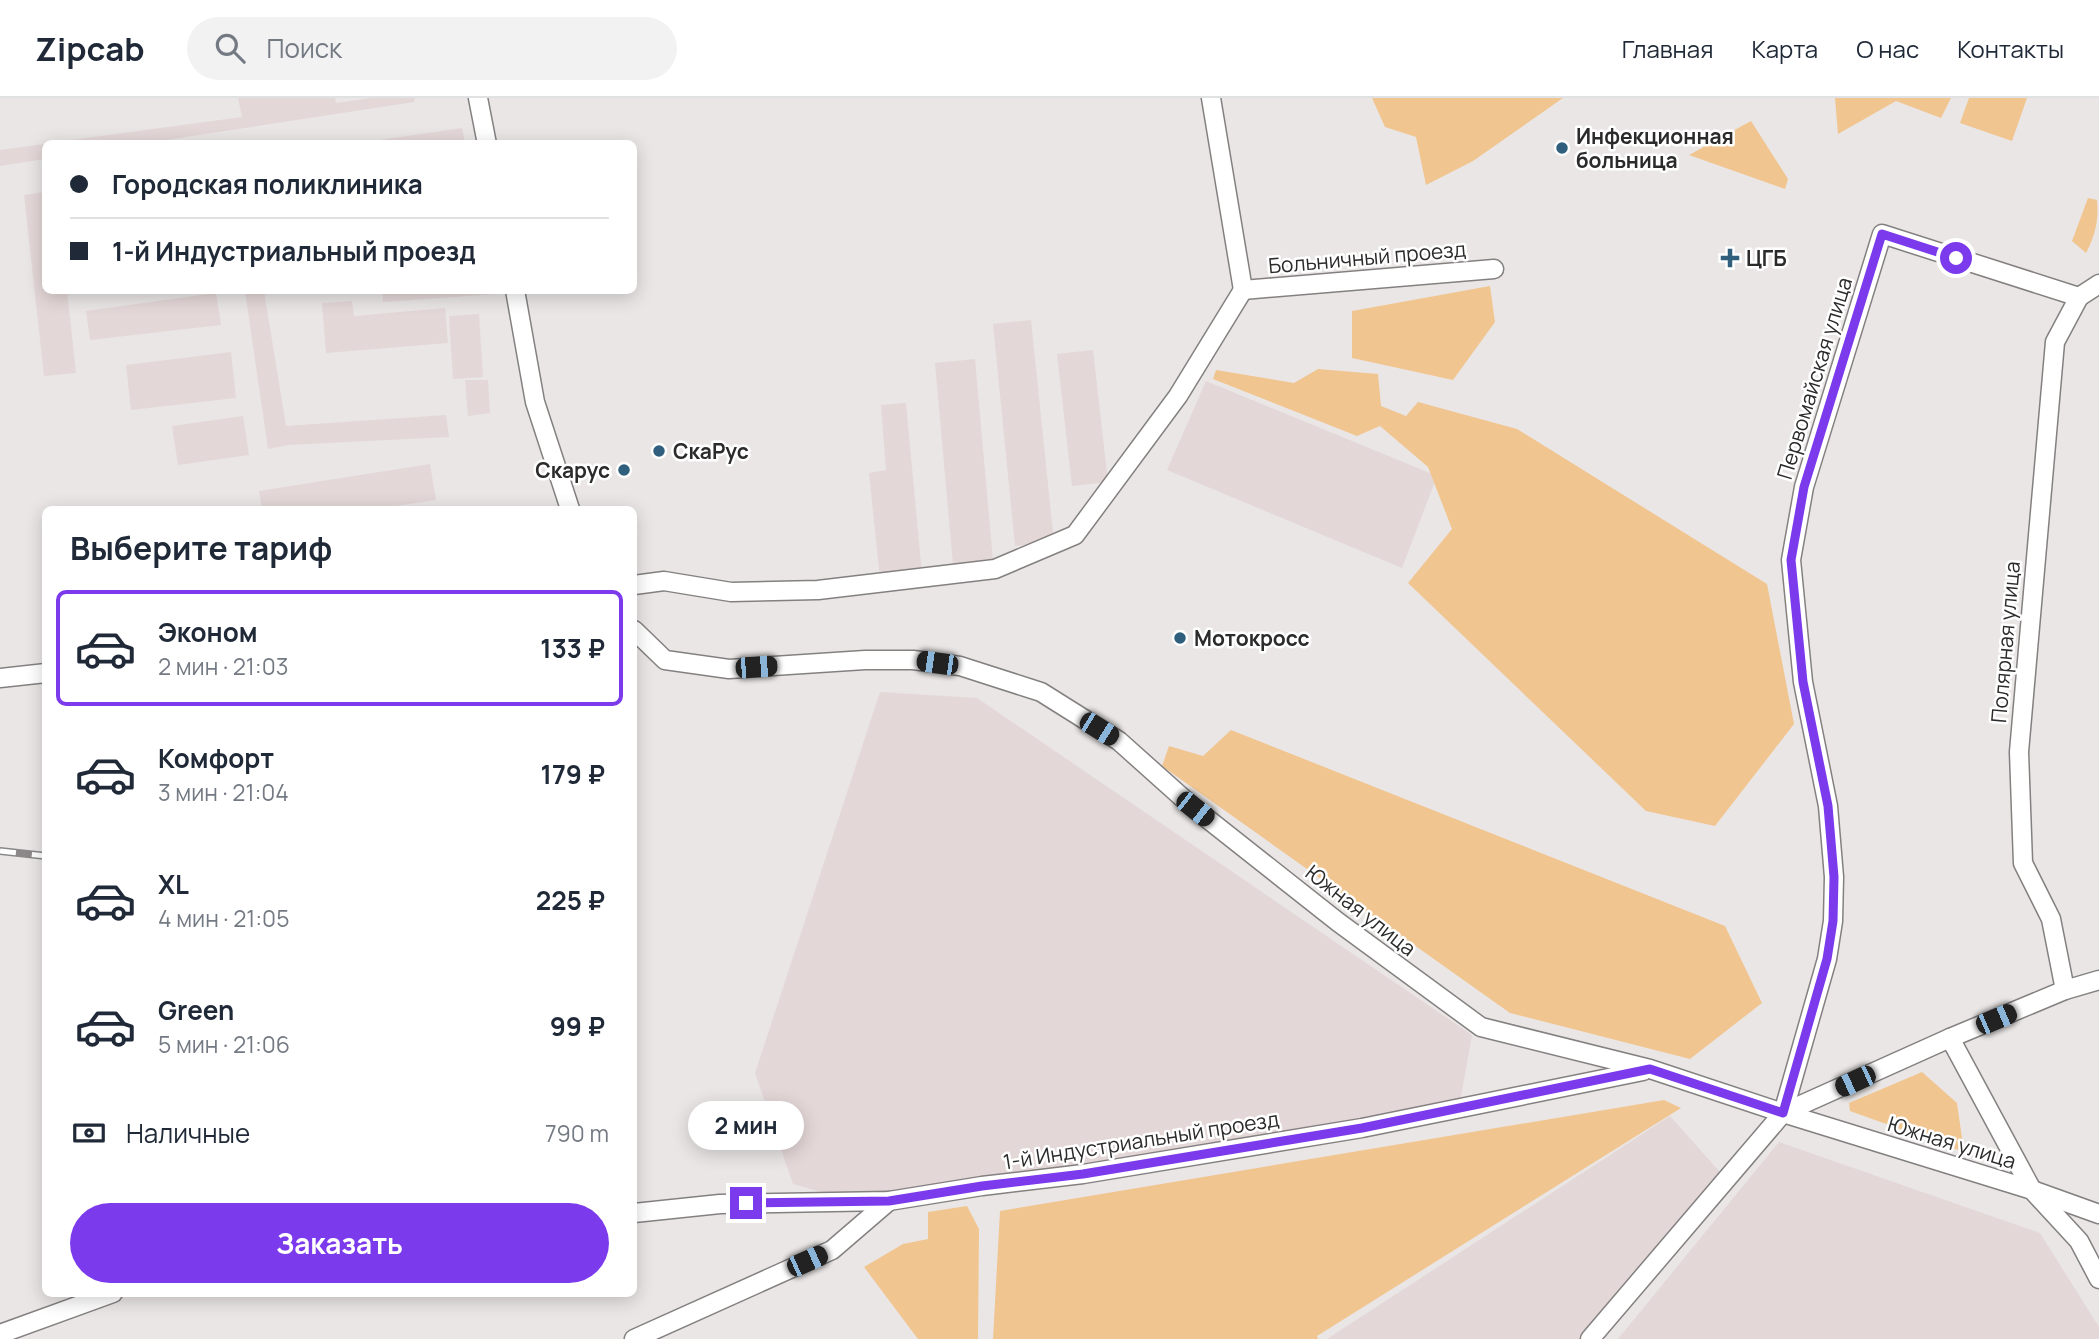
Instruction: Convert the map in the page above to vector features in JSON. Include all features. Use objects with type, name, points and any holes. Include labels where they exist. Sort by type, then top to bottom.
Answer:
[{"type":"street","points":[[478,98],[486,140]]},
{"type":"street","points":[[637,585],[664,581],[731,592],[818,590],[995,569],[1075,535],[1178,396],[1243,290],[1211,98]]},
{"type":"street","name":"Первомайская улица","points":[[1783,1113],[1827,959],[1834,877],[1828,806],[1803,682],[1791,560],[1804,487],[1882,234],[2079,297]]},
{"type":"street","name":"Больничный проезд","points":[[1243,290],[1494,269]]},
{"type":"street","points":[[2079,297],[2099,284]]},
{"type":"street","points":[[516,294],[535,402],[569,506]]},
{"type":"street","name":"Полярная улица","points":[[2065,990],[2051,919],[2023,863],[2019,752],[2055,342],[2079,297]]},
{"type":"street","name":"Южная улица","points":[[637,632],[666,660],[729,669],[865,660],[913,660],[960,666],[1041,692],[1119,741],[1195,809],[1338,922],[1481,1027],[1650,1069],[2032,1190],[2099,1214]]},
{"type":"street","points":[[0,678],[42,673]]},
{"type":"street","points":[[1590,1339],[1783,1113],[1950,1038],[2065,990],[2099,980]]},
{"type":"street","points":[[1950,1038],[2032,1190],[2079,1241],[2099,1279]]},
{"type":"street","name":"1-й Индустриальный проезд","points":[[637,1213],[719,1204],[889,1201],[1083,1174],[1362,1128],[1650,1069]]},
{"type":"street","points":[[634,1339],[832,1250],[889,1201]]},
{"type":"street","points":[[0,1334],[102,1297]]},
{"type":"shaded area","points":[[238,98],[335,98],[336,103],[371,98],[415,98],[414,102],[166,140],[71,140],[242,117]]},
{"type":"shaded area","points":[[1372,98],[1563,98],[1473,161],[1426,185],[1416,137],[1385,127]]},
{"type":"shaded area","points":[[1835,98],[1951,98],[1941,118],[1896,101],[1838,134]]},
{"type":"shaded area","points":[[1969,98],[2027,98],[2012,141],[1960,123]]},
{"type":"shaded area","points":[[1751,121],[1788,179],[1785,189],[1689,155]]},
{"type":"shaded area","points":[[462,128],[464,140],[380,140]]},
{"type":"shaded area","points":[[42,144],[42,159],[0,166],[0,150]]},
{"type":"shaded area","points":[[42,192],[42,294],[67,294],[76,373],[44,376],[24,195]]},
{"type":"shaded area","points":[[2088,198],[2097,200],[2097,221],[2086,253],[2072,241]]},
{"type":"shaded area","points":[[1490,286],[1495,322],[1453,380],[1352,358],[1352,311]]},
{"type":"shaded area","points":[[216,294],[221,325],[90,340],[86,311]]},
{"type":"shaded area","points":[[245,294],[264,294],[286,426],[446,415],[449,437],[288,445],[268,449]]},
{"type":"shaded area","points":[[382,294],[495,294],[383,302]]},
{"type":"shaded area","points":[[352,301],[354,316],[445,308],[448,343],[326,353],[322,303]]},
{"type":"shaded area","points":[[479,314],[483,377],[453,379],[449,316]]},
{"type":"shaded area","points":[[1031,320],[1054,542],[1015,546],[993,324]]},
{"type":"shaded area","points":[[1093,350],[1108,482],[1072,486],[1057,354]]},
{"type":"shaded area","points":[[231,352],[236,398],[131,410],[126,365]]},
{"type":"shaded area","points":[[975,359],[993,561],[953,565],[935,363]]},
{"type":"shaded area","points":[[1318,369],[1378,374],[1381,406],[1406,416],[1418,402],[1517,429],[1767,584],[1794,724],[1715,826],[1646,811],[1408,583],[1452,529],[1428,467],[1380,426],[1357,436],[1213,379],[1216,370],[1294,383]]},
{"type":"shaded area","points":[[465,380],[488,380],[490,413],[468,416]]},
{"type":"shaded area","points":[[1206,381],[1437,476],[1402,568],[1167,470]]},
{"type":"shaded area","points":[[906,403],[922,574],[880,579],[869,473],[886,470],[881,405]]},
{"type":"shaded area","points":[[243,416],[249,455],[178,465],[172,426]]},
{"type":"shaded area","points":[[430,464],[436,500],[396,506],[262,506],[259,491]]},
{"type":"shaded area","points":[[880,692],[977,698],[1472,1035],[1459,1108],[875,1207],[793,1184],[755,1073]]},
{"type":"shaded area","points":[[1231,730],[1725,926],[1762,1003],[1690,1059],[1510,1013],[1162,766],[1169,746],[1203,756]]},
{"type":"shaded area","points":[[1922,1072],[1957,1103],[1964,1152],[1850,1111],[1849,1103]]},
{"type":"shaded area","points":[[1664,1100],[1681,1108],[1317,1336],[1318,1339],[993,1339],[1000,1211]]},
{"type":"shaded area","points":[[1670,1116],[1728,1181],[1581,1339],[1327,1339]]},
{"type":"shaded area","points":[[1779,1142],[2040,1233],[2099,1327],[2099,1339],[1618,1339]]},
{"type":"shaded area","points":[[967,1206],[979,1229],[978,1339],[918,1339],[864,1267],[903,1244],[928,1239],[928,1212]]},
{"type":"railway","points":[[0,851],[42,856]]},
{"type":"place","name":"Инфекционная больница","points":[[1562,148]]},
{"type":"place","name":"ЦГБ","points":[[1730,258]]},
{"type":"place","name":"СкаРус","points":[[659,451]]},
{"type":"place","name":"Скарус","points":[[624,470]]},
{"type":"place","name":"Мотокросс","points":[[1180,638]]},
{"type":"route","points":[[746,1203],[889,1201],[1083,1174],[1362,1128],[1650,1069],[1783,1113],[1827,959],[1833,921],[1834,877],[1828,806],[1803,682],[1791,560],[1804,487],[1882,234],[1956,258]]}]
